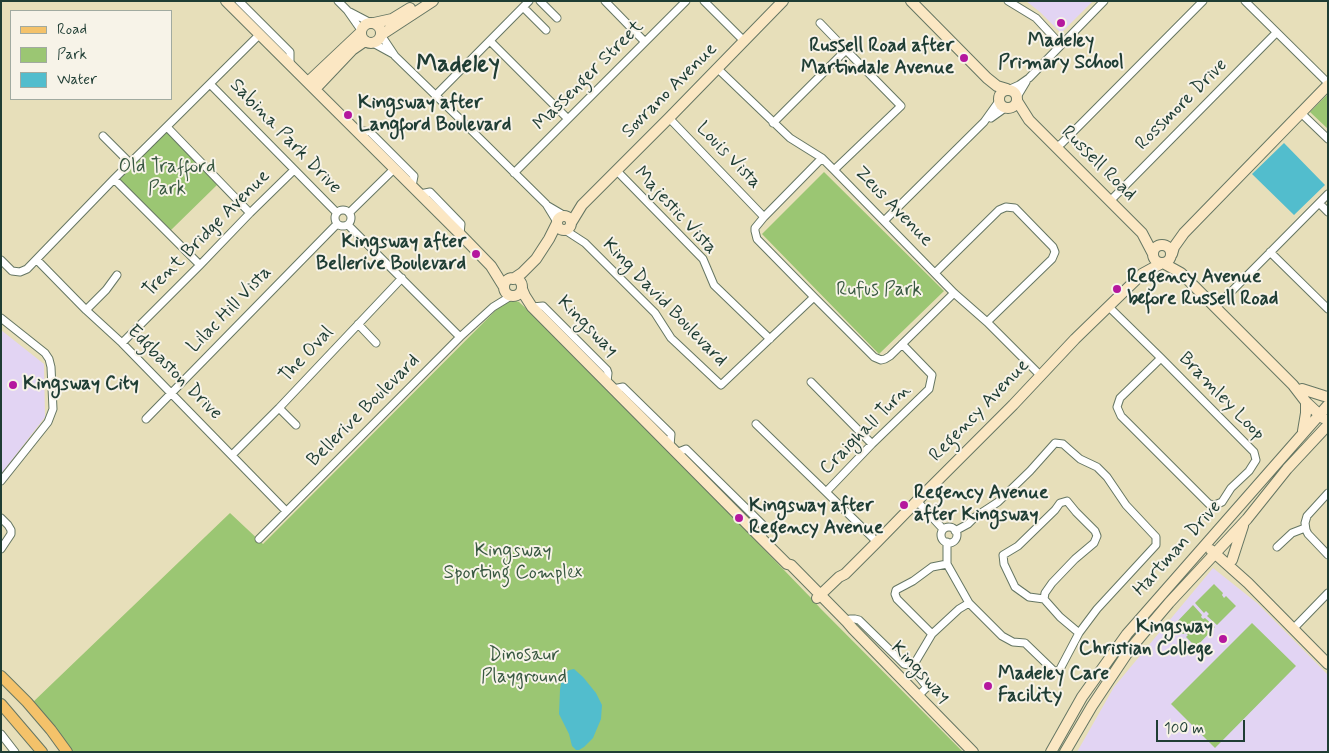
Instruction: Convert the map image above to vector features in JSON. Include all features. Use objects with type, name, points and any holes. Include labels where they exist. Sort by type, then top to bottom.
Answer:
[{"type":"main road","points":[[1,676],[27,702],[67,752]]},
{"type":"main road","points":[[1,704],[42,752]]},
{"type":"street","name":"Kingsway","points":[[226,1],[460,234],[510,288],[531,306],[787,564],[791,565],[821,599],[850,626],[973,752]]},
{"type":"street","name":"Kingsway","points":[[239,1],[290,52],[290,64]]},
{"type":"street","points":[[338,1],[347,10],[365,36],[379,40],[381,35],[433,1]]},
{"type":"street","points":[[311,86],[365,36],[365,25],[392,19],[421,1]]},
{"type":"street","points":[[436,95],[529,1]]},
{"type":"street","points":[[540,1],[557,18]]},
{"type":"street","points":[[605,1],[645,42]]},
{"type":"street","name":"Massenger Street","points":[[514,173],[686,1]]},
{"type":"street","points":[[704,1],[744,41]]},
{"type":"street","name":"Sovrano Avenue","points":[[522,288],[536,259],[550,239],[783,1]]},
{"type":"street","name":"Russell Road","points":[[911,1],[986,78],[997,86],[1008,89]]},
{"type":"street","points":[[1008,1],[1036,18],[1061,45]]},
{"type":"street","points":[[1003,104],[1002,91],[1019,85],[1029,78],[1104,1]]},
{"type":"street","points":[[1057,147],[1204,1]]},
{"type":"street","points":[[1162,263],[1168,261],[1174,247],[1184,233],[1328,84],[1245,1]]},
{"type":"street","points":[[523,7],[546,30]]},
{"type":"street","points":[[347,10],[380,28],[381,35]]},
{"type":"street","points":[[820,23],[900,106],[834,170]]},
{"type":"street","name":"Rossmore Drive","points":[[1110,200],[1276,33]]},
{"type":"street","points":[[1,260],[12,271],[20,272],[27,269],[114,179],[259,35]]},
{"type":"street","name":"King David Boulevard","points":[[381,35],[395,56]]},
{"type":"street","name":"King David Boulevard","points":[[365,36],[395,56],[436,95],[656,313],[671,338],[721,385],[770,340]]},
{"type":"street","points":[[490,41],[568,119]]},
{"type":"street","points":[[773,123],[846,50]]},
{"type":"street","name":"Zeus Avenue","points":[[718,68],[790,138],[822,158],[954,293],[987,322],[1040,375]]},
{"type":"street","name":"Russell Road","points":[[986,78],[1003,104],[1029,120],[1110,200],[1142,234],[1153,255]]},
{"type":"street","points":[[1003,104],[1014,106],[1029,78]]},
{"type":"street","name":"Sabina Park Drive","points":[[210,84],[337,213]]},
{"type":"street","points":[[1008,89],[1015,92],[1017,99]]},
{"type":"street","name":"Russell Road","points":[[1017,99],[1029,120]]},
{"type":"street","points":[[884,221],[1003,104]]},
{"type":"street","points":[[1301,112],[1328,139]]},
{"type":"street","name":"Louis Vista","points":[[669,118],[764,217]]},
{"type":"street","points":[[166,127],[250,213]]},
{"type":"street","name":"Kingsway","points":[[358,133],[370,132],[414,176],[412,186]]},
{"type":"street","points":[[103,136],[130,164]]},
{"type":"street","points":[[822,158],[755,228],[757,239],[874,357],[881,360],[888,358],[954,293]]},
{"type":"street","points":[[349,213],[394,168]]},
{"type":"street","name":"Trent Bridge Avenue","points":[[122,343],[294,170]]},
{"type":"street","name":"Majestic Vista","points":[[616,170],[703,259],[714,285],[770,340]]},
{"type":"street","points":[[114,179],[200,265]]},
{"type":"street","points":[[1216,307],[1328,194]]},
{"type":"street","points":[[1319,203],[1328,212]]},
{"type":"street","points":[[935,272],[999,210],[1006,207],[1015,208],[1053,247],[1055,252],[1052,259],[987,322]]},
{"type":"street","points":[[348,225],[337,224],[335,218],[337,213],[342,211],[349,213]]},
{"type":"street","points":[[348,225],[351,218],[349,213]]},
{"type":"street","name":"Lilac Hill Vista","points":[[146,419],[337,224]]},
{"type":"street","points":[[348,225],[460,337]]},
{"type":"street","points":[[1184,233],[1156,248],[1153,255],[1156,261],[1181,273],[1298,387],[1325,410],[1328,423]]},
{"type":"street","name":"Russell Road","points":[[1142,234],[1162,245]]},
{"type":"street","points":[[1162,245],[1169,248],[1181,273]]},
{"type":"street","points":[[1270,252],[1328,309]]},
{"type":"street","name":"Regency Avenue","points":[[1142,274],[1153,255]]},
{"type":"street","name":"Sovrano Avenue","points":[[510,288],[536,259]]},
{"type":"street","name":"Edgbaston Drive","points":[[37,260],[86,310],[122,343],[286,511]]},
{"type":"street","name":"Regency Avenue","points":[[821,599],[842,580],[845,574],[1013,405],[1075,339],[1142,274],[1162,263]]},
{"type":"street","points":[[86,310],[106,290],[117,275]]},
{"type":"street","name":"The Oval","points":[[232,455],[402,278]]},
{"type":"street","name":"Kingsway","points":[[510,288],[520,282],[531,306]]},
{"type":"street","name":"Bellerive Boulevard","points":[[259,539],[510,288]]},
{"type":"street","points":[[770,340],[814,297]]},
{"type":"street","name":"Bramley Loop","points":[[1108,307],[1161,358],[1254,452],[1256,460],[1249,471],[1231,488],[1222,502],[1215,505],[1209,504],[1121,416],[1117,407],[1120,398],[1161,358]]},
{"type":"street","points":[[1,318],[45,353],[49,359],[53,409],[48,422],[1,481]]},
{"type":"street","name":"The Oval","points":[[358,324],[376,343]]},
{"type":"street","name":"Craighall Turn","points":[[826,492],[929,389],[932,374],[902,344]]},
{"type":"street","points":[[811,382],[872,444]]},
{"type":"street","points":[[1298,387],[1328,397]]},
{"type":"street","points":[[1298,387],[1306,402],[1303,432]]},
{"type":"street","points":[[1306,402],[1325,410]]},
{"type":"street","name":"The Oval","points":[[279,408],[296,425]]},
{"type":"street","name":"Hartman Drive","points":[[1051,752],[1082,697],[1122,641],[1303,432],[1325,410]]},
{"type":"street","name":"Hartman Drive","points":[[1065,752],[1130,648],[1244,522],[1287,469],[1328,423]]},
{"type":"street","points":[[756,424],[877,542]]},
{"type":"street","points":[[947,542],[947,564],[969,603],[1002,636],[1013,642],[1025,644],[1054,671],[1059,672],[1079,633],[1097,610],[1156,545],[1156,537],[1126,505],[1107,477],[1097,467],[1080,459],[1063,444],[1055,443],[998,502],[955,531]]},
{"type":"street","points":[[1328,493],[1307,516],[1305,528],[1308,534],[1328,554]]},
{"type":"street","points":[[917,501],[943,529]]},
{"type":"street","points":[[1044,599],[1045,593],[1052,583],[1075,559],[1094,543],[1097,536],[1095,531],[1067,501],[1060,503],[1018,546],[1003,555],[1004,564],[1015,587],[1030,597],[1044,599],[1060,617],[1079,633]]},
{"type":"street","points":[[1,518],[8,525],[11,534],[1,549]]},
{"type":"street","points":[[1232,560],[1244,522]]},
{"type":"street","points":[[951,527],[955,531],[955,539],[953,541],[944,541],[941,536],[943,529],[951,527]]},
{"type":"street","points":[[1278,547],[1292,533],[1305,528]]},
{"type":"street","points":[[1208,542],[1248,583],[1328,657]]},
{"type":"street","points":[[1217,551],[1232,560],[1328,664]]},
{"type":"street","points":[[932,634],[897,599],[896,590],[913,581],[932,567],[947,564]]},
{"type":"street","points":[[1295,627],[1328,593]]},
{"type":"street","points":[[912,666],[932,634],[959,609],[969,603]]},
{"type":"street","points":[[850,626],[850,619],[855,618],[859,620],[904,664],[912,666],[927,687],[918,696]]},
{"type":"street","points":[[1,734],[16,752]]},
{"type":"street","name":"Kingsway","points":[[962,741],[969,752]]},
{"type":"shaded area","name":"Madeley Primary School","points":[[1026,1],[1093,1],[1061,33]]},
{"type":"shaded area","points":[[1,330],[44,364],[45,417],[1,474]]},
{"type":"shaded area","name":"Kingsway Christian College","points":[[1213,568],[1257,603],[1328,675],[1328,752],[1077,752],[1114,687]]},
{"type":"green space","points":[[1328,94],[1328,129],[1310,112]]},
{"type":"green space","name":"Old Trafford Park","points":[[167,131],[217,185],[171,230],[119,179]]},
{"type":"green space","name":"Rufus Park","points":[[824,172],[944,291],[879,354],[762,234]]},
{"type":"green space","name":"Kingsway Sporting Complex","points":[[508,298],[519,302],[531,313],[963,752],[69,752],[32,703],[230,513],[263,544]]},
{"type":"green space","points":[[1214,584],[1223,593],[1224,598],[1226,596],[1236,606],[1217,625],[1207,616],[1209,614],[1206,611],[1204,613],[1195,603]]},
{"type":"green space","points":[[1193,605],[1202,615],[1203,619],[1205,618],[1215,627],[1196,647],[1186,637],[1188,635],[1183,634],[1174,625]]},
{"type":"green space","points":[[1252,623],[1296,666],[1215,748],[1171,704]]},
{"type":"water","points":[[1284,143],[1325,185],[1294,215],[1252,174]]},
{"type":"water","points":[[574,669],[596,693],[602,705],[601,719],[593,738],[579,750],[572,746],[569,734],[559,714],[562,676],[569,670]]},
{"type":"place","name":"Madeley Primary School","points":[[1061,23]]},
{"type":"place","name":"Russell Road after Martindale Avenue","points":[[964,58]]},
{"type":"place","name":"Kingsway after Langford Boulevard","points":[[348,115]]},
{"type":"place","name":"Kingsway after Bellerive Boulevard","points":[[476,254]]},
{"type":"place","name":"Regency Avenue before Russell Road","points":[[1117,289]]},
{"type":"place","name":"Kingsway City","points":[[13,385]]},
{"type":"place","name":"Regency Avenue after Kingsway","points":[[904,505]]},
{"type":"place","name":"Kingsway after Regency Avenue","points":[[739,518]]},
{"type":"place","name":"Kingsway Christian College","points":[[1223,639]]},
{"type":"place","name":"Madeley Care Facility","points":[[988,686]]},
{"type":"district","name":"Madeley","points":[[458,66]]},
{"type":"park label","name":"Dinosaur Playground","points":[[524,667]]}]
